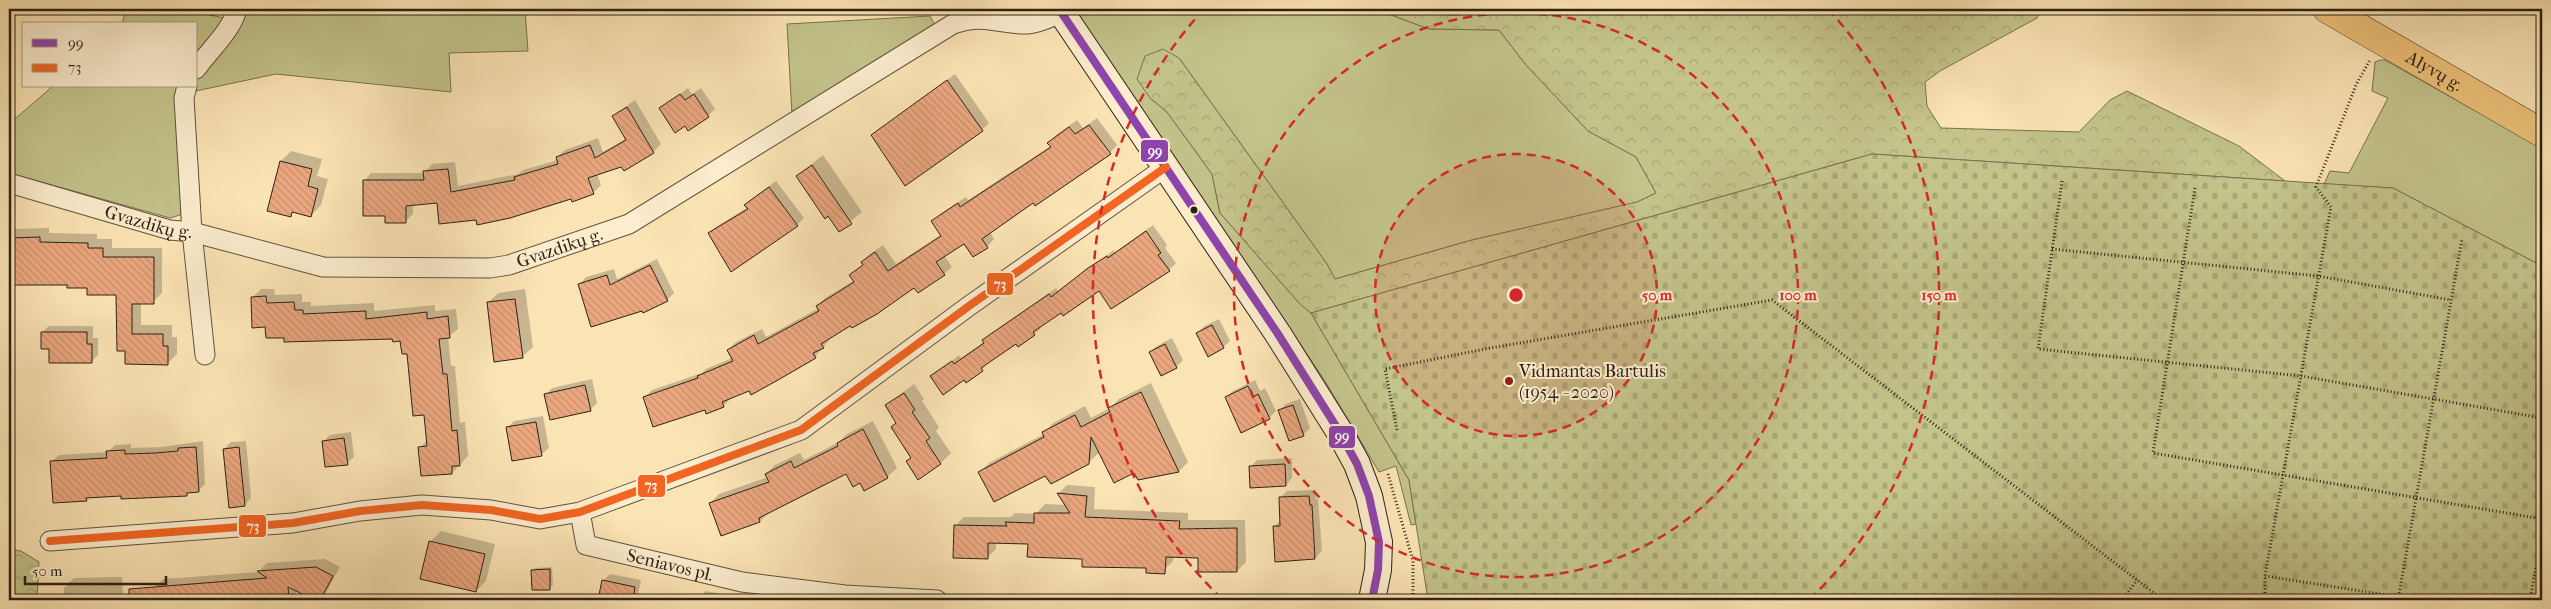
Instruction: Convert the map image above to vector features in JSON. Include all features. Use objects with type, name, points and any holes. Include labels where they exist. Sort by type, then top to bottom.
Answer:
[{"type":"main road","name":"Alyvų g.","points":[[2327,9],[2542,133]]},
{"type":"main road","points":[[1060,11],[1278,334],[1339,431],[1357,464],[1369,496],[1379,542],[1378,570],[1372,600]]},
{"type":"street","points":[[198,66],[228,30],[237,9]]},
{"type":"street","name":"Gvazdikų g.","points":[[9,183],[170,230],[192,232],[323,267],[490,268],[509,265],[629,224],[953,24],[970,19],[985,18],[1027,24],[1042,21],[1060,11]]},
{"type":"street","points":[[187,88],[184,98],[192,232],[205,355]]},
{"type":"street","points":[[50,541],[294,523],[360,511],[422,505],[491,510],[540,519],[580,512],[801,430],[969,306],[1166,167]]},
{"type":"street","name":"Seniavos pl.","points":[[580,512],[586,545],[742,582],[845,595],[937,600]]},
{"type":"path","points":[[291,9],[516,12],[556,9]]},
{"type":"path","points":[[740,9],[758,13],[932,11],[945,16],[953,24]]},
{"type":"path","points":[[2265,600],[2265,576],[2330,207],[2316,187],[2356,85],[2381,40]]},
{"type":"path","points":[[2062,180],[2038,349],[2301,376],[2542,418]]},
{"type":"path","points":[[2195,188],[2152,453],[2542,520]]},
{"type":"path","points":[[2398,598],[2462,239]]},
{"type":"path","points":[[2052,249],[2318,276],[2451,300]]},
{"type":"path","points":[[1397,430],[1385,369],[1490,348],[1772,300],[2163,600]]},
{"type":"path","points":[[1388,474],[1413,561],[1413,600]]},
{"type":"path","points":[[2530,600],[2542,533]]},
{"type":"path","points":[[2265,576],[2418,600]]},
{"type":"path","points":[[2122,600],[2137,580]]},
{"type":"green space","points":[[1414,8],[1446,15],[1460,15],[1473,9],[2041,9],[2037,18],[1940,71],[1925,82],[1927,106],[1941,128],[2079,132],[2110,100],[2127,91],[2239,146],[2285,181],[1872,154],[1311,313],[1300,304],[1220,213],[1212,174],[1167,112],[1150,98],[1137,79],[1145,56],[1163,49],[1179,58],[1327,264],[1335,279],[1472,240],[1637,202],[1656,193],[1636,157],[1588,131],[1526,65],[1499,30],[1429,29],[1375,9]]},
{"type":"green space","points":[[126,9],[180,9],[239,21],[248,9],[525,9],[528,51],[449,53],[451,92],[276,74],[177,95],[182,206],[180,215],[170,218],[9,173],[9,124],[51,88],[198,88],[198,22],[123,22]]},
{"type":"green space","points":[[1073,9],[1375,9],[1429,29],[1499,30],[1526,65],[1588,131],[1636,157],[1656,193],[1638,202],[1472,240],[1335,279],[1327,264],[1179,58],[1150,98],[1167,112],[1212,174],[1220,213],[1300,304],[1311,313],[1409,480],[1416,524],[1411,525],[1396,466],[1379,472],[1325,381]]},
{"type":"green space","points":[[930,16],[934,24],[792,115],[787,24]]},
{"type":"green space","points":[[2385,60],[2542,148],[2542,266],[2393,188],[2324,184],[2330,171],[2349,173],[2388,98],[2372,91],[2375,62]]},
{"type":"green space","points":[[1872,154],[2393,188],[2542,266],[2542,600],[1428,600],[1409,480],[1311,313]]},
{"type":"green space","points":[[9,549],[21,551],[39,562],[37,600],[9,600]]},
{"type":"building","points":[[947,80],[983,131],[905,186],[871,135]]},
{"type":"building","points":[[680,94],[685,100],[694,94],[709,117],[688,131],[685,126],[675,133],[659,108]]},
{"type":"building","points":[[627,107],[654,153],[624,171],[621,167],[588,178],[594,194],[572,202],[571,199],[510,218],[477,225],[476,220],[439,224],[437,203],[406,206],[406,223],[385,223],[385,216],[363,216],[363,180],[424,180],[423,171],[448,169],[451,192],[515,180],[514,177],[558,164],[556,157],[590,145],[595,158],[626,140],[612,116]]},
{"type":"building","points":[[1089,125],[1111,154],[1035,206],[1033,203],[982,239],[988,248],[973,257],[964,244],[936,262],[945,275],[918,293],[914,288],[877,314],[852,328],[850,326],[821,344],[824,348],[813,353],[816,358],[751,395],[749,391],[722,402],[724,407],[706,414],[705,410],[653,427],[643,397],[698,378],[697,376],[733,361],[727,350],[754,335],[758,344],[819,311],[816,306],[854,282],[849,275],[863,265],[861,262],[875,252],[888,271],[941,236],[931,221],[958,203],[960,207],[1051,147],[1047,143],[1069,127],[1075,134]]},
{"type":"building","points":[[280,161],[312,169],[308,186],[318,189],[311,217],[292,212],[291,217],[267,211]]},
{"type":"building","points":[[812,165],[852,224],[839,232],[828,216],[825,219],[796,176]]},
{"type":"building","points":[[769,187],[798,226],[731,272],[708,233],[748,209],[744,205]]},
{"type":"building","points":[[1146,231],[1161,253],[1158,255],[1170,271],[1111,309],[1099,291],[1063,316],[1061,313],[1033,332],[1035,335],[1018,347],[1016,344],[981,368],[983,371],[966,383],[964,380],[943,395],[930,376],[952,361],[954,364],[984,343],[982,340],[1049,294],[1051,297],[1088,268],[1107,256],[1108,258]]},
{"type":"building","points":[[40,237],[40,242],[88,243],[88,248],[103,248],[103,257],[154,257],[154,304],[132,304],[132,334],[163,334],[163,346],[168,346],[168,365],[125,364],[125,351],[117,351],[116,295],[87,295],[87,288],[67,288],[67,285],[9,285],[9,238]]},
{"type":"building","points":[[650,265],[668,301],[643,313],[642,311],[591,327],[578,284],[607,275],[610,285]]},
{"type":"building","points":[[266,296],[267,303],[294,302],[295,310],[303,310],[303,314],[366,311],[366,319],[427,312],[427,319],[448,316],[450,338],[439,339],[443,374],[447,374],[452,431],[457,430],[460,466],[452,466],[452,474],[421,476],[418,447],[427,446],[424,415],[413,416],[407,354],[402,354],[400,341],[393,342],[392,339],[284,342],[284,338],[266,338],[265,327],[252,328],[251,297]]},
{"type":"building","points":[[515,299],[523,358],[494,362],[487,302]]},
{"type":"building","points":[[1212,325],[1224,348],[1208,357],[1196,333]]},
{"type":"building","points":[[41,332],[87,332],[87,344],[92,344],[92,363],[49,363],[49,349],[41,349]]},
{"type":"building","points":[[1165,344],[1177,368],[1161,376],[1149,352]]},
{"type":"building","points":[[585,385],[591,411],[550,420],[544,394]]},
{"type":"building","points":[[1248,386],[1253,397],[1258,394],[1270,419],[1241,433],[1225,397]]},
{"type":"building","points":[[1141,392],[1179,472],[1138,480],[1134,473],[1114,483],[1091,437],[1089,464],[1051,484],[1045,476],[994,502],[978,472],[1044,437],[1042,432],[1075,415],[1081,427],[1110,412],[1108,408]]},
{"type":"building","points":[[904,393],[915,410],[912,412],[930,438],[926,441],[941,464],[918,480],[906,461],[911,458],[891,427],[896,423],[885,405]]},
{"type":"building","points":[[1293,405],[1304,436],[1289,441],[1278,410]]},
{"type":"building","points":[[536,422],[542,456],[512,461],[506,427]]},
{"type":"building","points":[[863,429],[888,478],[864,491],[860,483],[853,487],[846,474],[759,518],[760,522],[721,536],[709,503],[769,482],[765,474],[791,461],[794,468],[838,446],[837,443]]},
{"type":"building","points":[[344,438],[348,465],[325,467],[322,441]]},
{"type":"building","points":[[196,447],[199,492],[187,493],[187,496],[121,499],[121,496],[86,498],[87,501],[53,503],[50,461],[107,458],[106,451],[125,450],[125,454],[155,453],[178,451],[178,448]]},
{"type":"building","points":[[239,447],[245,506],[229,508],[223,449]]},
{"type":"building","points":[[1285,464],[1286,486],[1250,488],[1249,466]]},
{"type":"building","points":[[1057,493],[1087,496],[1085,517],[1180,521],[1179,529],[1237,528],[1237,572],[1198,572],[1198,558],[1166,557],[1165,574],[1146,573],[1146,568],[1082,567],[1082,559],[1027,557],[1028,544],[988,543],[988,559],[953,558],[954,525],[1007,526],[1005,522],[1034,523],[1034,513],[1070,513]]},
{"type":"building","points":[[1309,496],[1310,505],[1312,505],[1315,559],[1275,562],[1273,526],[1280,526],[1279,497]]},
{"type":"building","points":[[429,541],[485,554],[476,592],[420,579]]},
{"type":"building","points":[[316,567],[333,576],[320,600],[314,600],[288,587],[289,600],[129,600],[129,589],[267,578],[257,571]]},
{"type":"building","points":[[550,569],[550,590],[532,590],[531,570]]},
{"type":"building","points":[[602,580],[635,587],[633,600],[598,600]]},
{"type":"transit line","name":"99","points":[[1059,9],[1278,334],[1339,431],[1357,464],[1369,496],[1379,542],[1378,570],[1372,600]]},
{"type":"transit line","name":"73","points":[[50,541],[293,523],[360,511],[422,505],[491,510],[540,519],[580,512],[801,430],[969,306],[1166,167]]},
{"type":"place","name":"Vidmantas Bartulis (1954 - 2020)","points":[[1509,381]]}]
